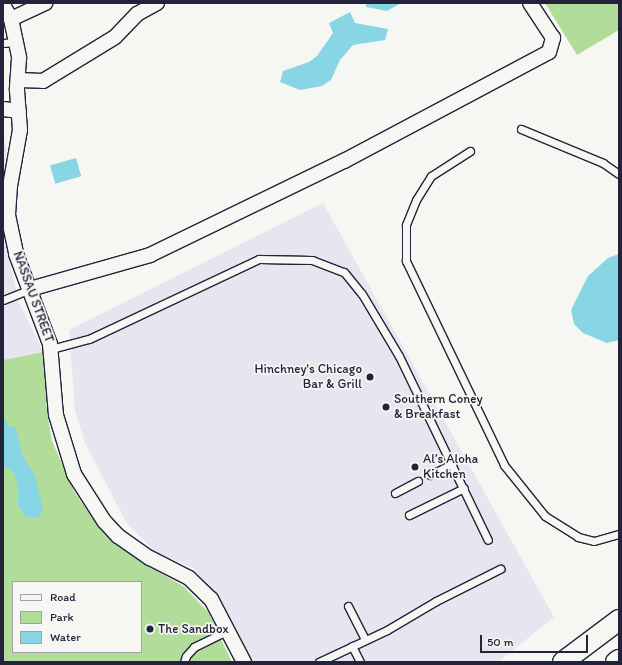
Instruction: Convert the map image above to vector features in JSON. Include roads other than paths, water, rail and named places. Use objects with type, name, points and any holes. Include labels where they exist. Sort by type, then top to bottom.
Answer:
[{"type":"main road","points":[[564,662],[619,620]]},
{"type":"street","points":[[11,19],[45,3]]},
{"type":"street","points":[[18,80],[42,81],[115,37],[137,14],[156,3]]},
{"type":"street","points":[[30,289],[150,255],[344,161],[549,52],[553,38],[530,3]]},
{"type":"street","name":"NASSAU STREET","points":[[3,5],[11,19],[9,42],[18,80],[20,130],[10,186],[8,215],[16,254],[51,350],[56,414],[60,432],[74,474],[104,521],[130,546],[189,578],[203,590],[211,599],[229,630],[244,662]]},
{"type":"street","points":[[3,109],[19,111]]},
{"type":"lane","points":[[521,129],[603,163],[619,174]]},
{"type":"lane","points":[[470,151],[431,176],[416,200],[406,225],[406,261],[504,465],[545,516],[578,537],[594,541],[619,534]]},
{"type":"lane","points":[[51,350],[89,339],[259,259],[312,260],[344,272],[362,294],[399,356],[488,540]]},
{"type":"lane","points":[[3,300],[30,289]]},
{"type":"lane","points":[[430,475],[452,464]]},
{"type":"lane","points":[[395,493],[418,481]]},
{"type":"lane","points":[[409,515],[464,488]]},
{"type":"lane","points":[[319,662],[365,640],[500,569]]},
{"type":"lane","points":[[348,606],[365,640]]},
{"type":"lane","points":[[184,662],[186,656],[194,647],[229,630]]},
{"type":"lane","points":[[352,646],[360,662]]},
{"type":"water","points":[[366,3],[401,3],[387,11],[366,7]]},
{"type":"water","points":[[350,12],[355,23],[388,29],[385,40],[353,45],[340,60],[331,80],[322,86],[300,90],[280,82],[283,71],[309,62],[317,56],[333,33],[329,23]]},
{"type":"water","points":[[76,158],[81,176],[55,184],[50,165]]},
{"type":"water","points":[[619,254],[619,340],[607,343],[583,333],[574,324],[571,310],[588,276],[608,258]]},
{"type":"water","points":[[3,417],[10,427],[16,427],[22,455],[35,476],[43,508],[39,517],[26,517],[18,506],[18,487],[14,473],[3,465]]},
{"type":"place","name":"Hinchney's Chicago Bar & Grill","points":[[370,377]]},
{"type":"place","name":"Southern Coney & Breakfast","points":[[386,407]]},
{"type":"place","name":"Al’s Aloha Kitchen","points":[[415,467]]},
{"type":"place","name":"The Sandbox","points":[[150,629]]}]
